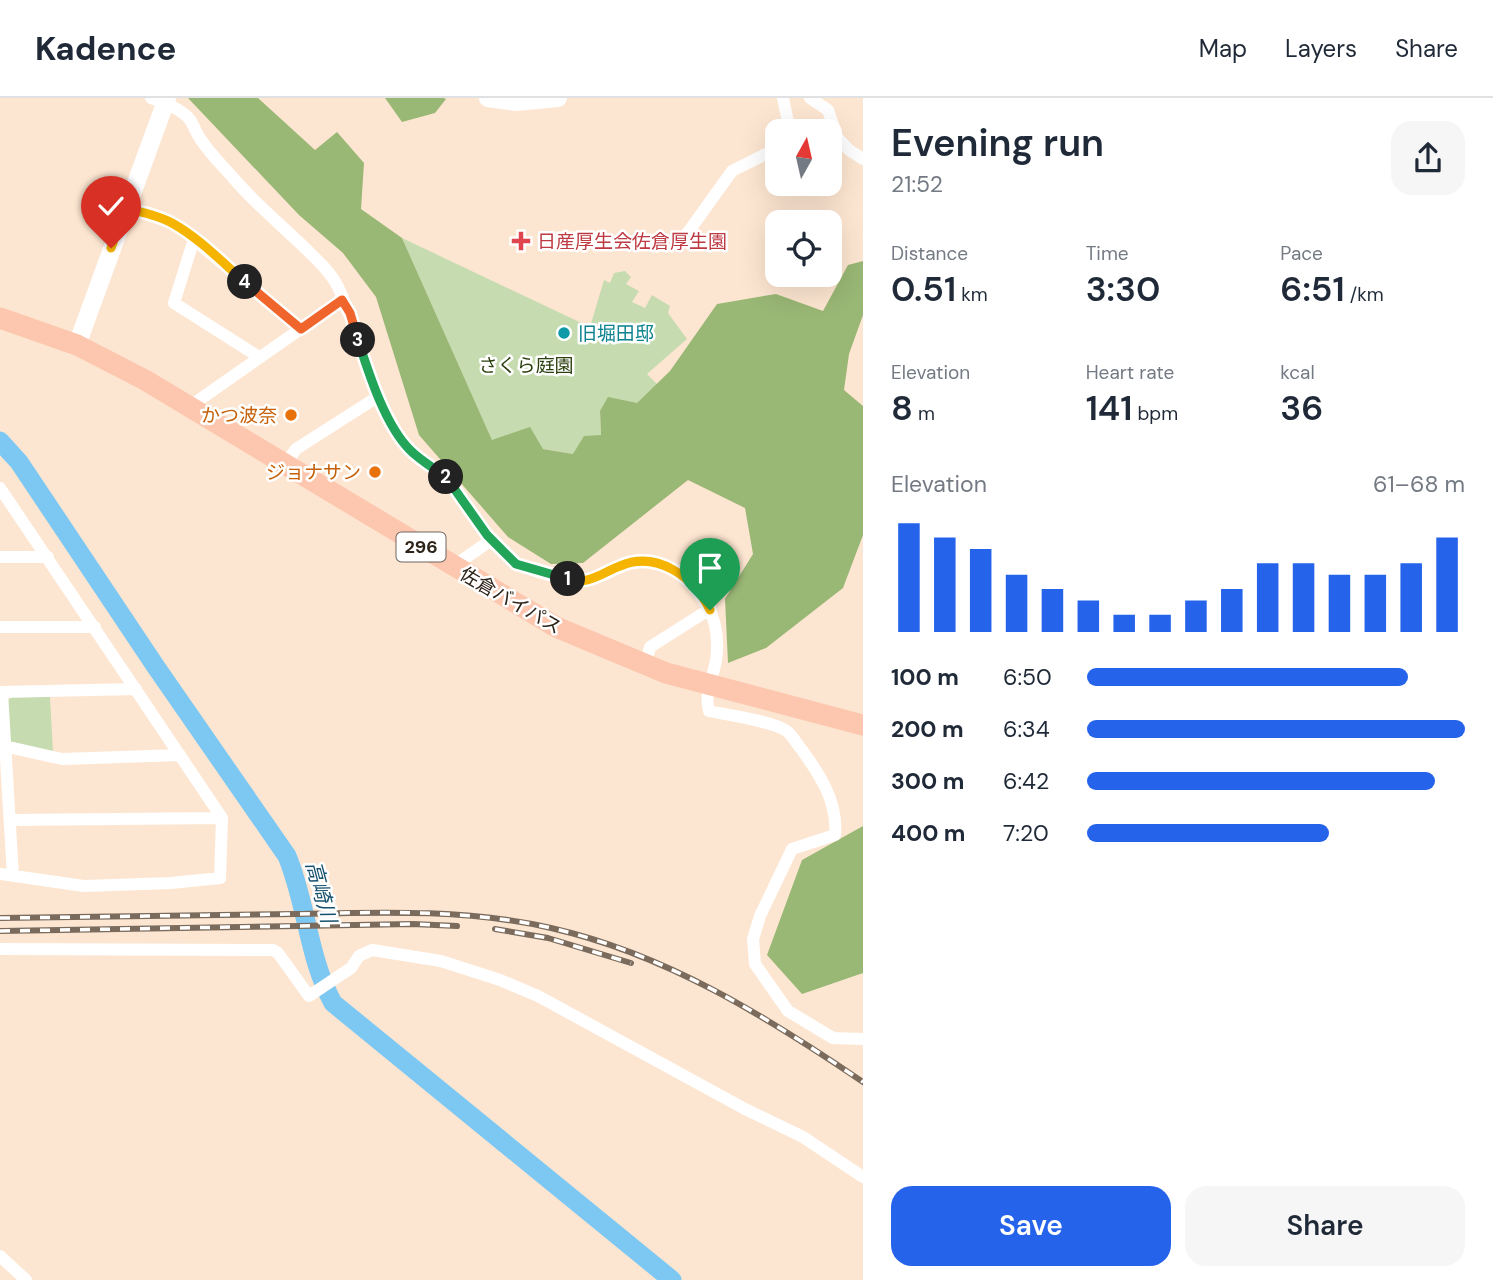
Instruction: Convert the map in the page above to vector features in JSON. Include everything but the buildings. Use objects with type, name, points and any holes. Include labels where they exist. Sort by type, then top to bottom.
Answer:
[{"type":"highway","name":"佐倉バイパス","points":[[0,318],[78,345],[145,380],[284,466],[556,627],[645,666],[709,686],[863,725]]},
{"type":"street","points":[[488,98],[527,102],[558,98]]},
{"type":"street","points":[[783,98],[787,119]]},
{"type":"street","points":[[810,98],[828,110],[836,137],[863,159]]},
{"type":"street","points":[[78,345],[160,100],[192,121],[198,136],[242,188],[327,270],[350,313],[367,370],[388,416],[407,447],[450,481],[491,540],[516,564],[581,582],[604,576],[617,566],[649,561],[683,575],[697,589],[716,625],[718,643],[706,700],[709,711],[762,722],[788,731],[821,777],[836,820],[835,835],[792,849],[760,916],[753,939],[755,964],[788,1010],[833,1038],[863,1039]]},
{"type":"street","points":[[681,242],[732,171],[765,154]]},
{"type":"street","points":[[125,208],[172,222],[301,329]]},
{"type":"street","points":[[194,239],[174,303],[260,357]]},
{"type":"street","points":[[189,407],[342,300]]},
{"type":"street","points":[[284,466],[296,449],[379,396]]},
{"type":"street","points":[[1,490],[48,557],[94,627],[136,689],[222,818],[220,878],[171,883],[84,886],[6,875],[10,820],[3,745],[2,692],[136,689]]},
{"type":"street","points":[[454,566],[491,540]]},
{"type":"street","points":[[0,557],[48,557]]},
{"type":"street","points":[[645,666],[650,647],[710,610]]},
{"type":"street","points":[[0,627],[94,627]]},
{"type":"street","points":[[3,745],[62,759],[180,755]]},
{"type":"street","points":[[10,820],[222,818]]},
{"type":"street","points":[[0,949],[273,950],[309,996],[351,968],[359,956],[372,950],[441,961],[500,980],[538,996],[745,1109],[795,1133],[863,1177]]},
{"type":"street","points":[[0,1256],[26,1280]]},
{"type":"green space","points":[[188,98],[258,98],[315,150],[337,132],[364,163],[361,209],[402,238],[492,440],[530,427],[543,449],[573,454],[584,436],[601,435],[600,411],[608,397],[637,403],[670,371],[717,304],[776,294],[823,311],[836,287],[842,287],[842,276],[848,265],[863,261],[863,315],[849,354],[844,390],[863,406],[863,535],[843,588],[766,648],[728,663],[725,599],[753,554],[745,508],[688,480],[583,563],[551,564],[508,537],[419,435],[376,297],[343,253],[299,215]]},
{"type":"green space","points":[[385,98],[446,99],[435,113],[402,122]]},
{"type":"green space","name":"さくら庭園","points":[[402,238],[590,327],[604,280],[610,283],[614,273],[625,271],[631,277],[626,284],[639,291],[632,302],[645,308],[652,295],[670,306],[668,313],[687,339],[647,374],[657,384],[637,403],[600,411],[601,436],[573,454],[492,440]]},
{"type":"green space","points":[[12,697],[50,697],[53,753],[9,741],[7,701]]},
{"type":"green space","points":[[863,826],[863,973],[802,994],[767,955],[802,860]]},
{"type":"waterway","name":"高崎川","points":[[0,441],[19,462],[287,856],[318,968],[333,1003],[672,1280]]},
{"type":"railway","points":[[0,918],[392,913],[456,915],[520,922],[593,939],[675,971],[790,1034],[863,1082]]},
{"type":"railway","points":[[0,931],[413,924],[457,926]]},
{"type":"railway","points":[[495,929],[548,938],[631,963]]},
{"type":"place","name":"日産厚生会佐倉厚生園","points":[[521,241]]},
{"type":"place","name":"旧堀田邸","points":[[564,333]]},
{"type":"place","name":"かつ波奈","points":[[291,415]]},
{"type":"place","name":"ジョナサン","points":[[375,472]]},
{"type":"route","points":[[111,248],[125,208],[172,222],[301,329],[342,300],[350,313],[367,370],[388,416],[407,447],[424,463],[444,475],[487,535],[516,564],[581,582],[604,576],[617,566],[649,561],[683,575],[697,589],[710,610]]}]
